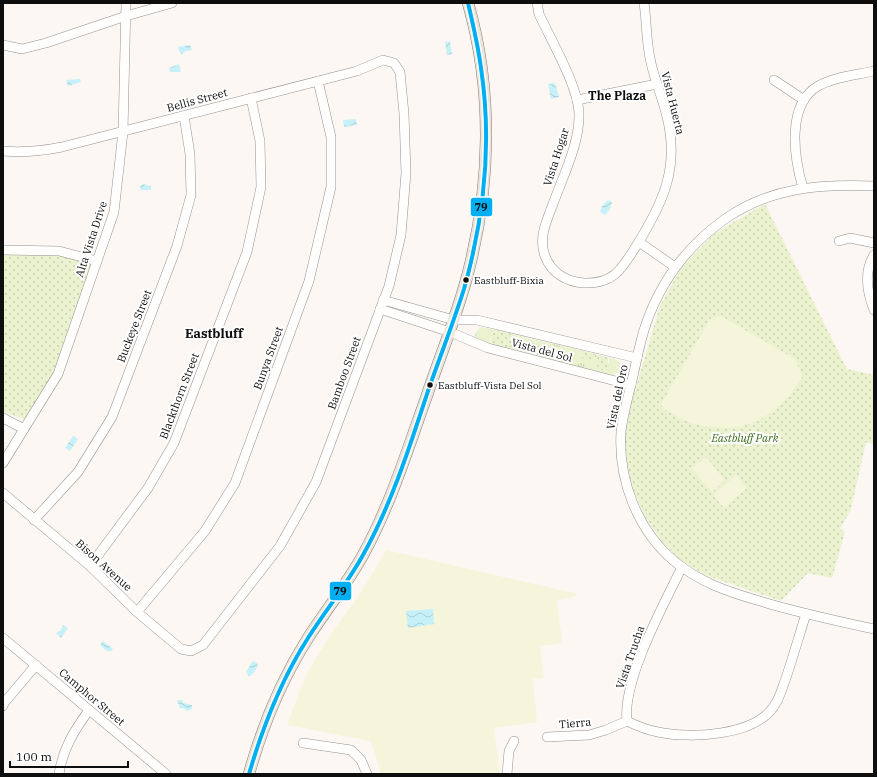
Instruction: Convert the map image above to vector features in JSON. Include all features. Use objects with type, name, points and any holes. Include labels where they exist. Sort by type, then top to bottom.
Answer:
[{"type":"main road","points":[[249,774],[270,714],[289,671],[307,639],[351,575],[376,530],[450,332],[468,272],[477,234],[485,163],[486,133],[485,96],[480,54],[468,3]]},
{"type":"street","name":"Alta Vista Drive","points":[[3,463],[58,374],[114,212],[123,132],[126,3]]},
{"type":"street","points":[[3,45],[22,48],[46,43],[126,16],[172,3]]},
{"type":"street","name":"Vista Hogar","points":[[536,3],[539,14],[572,84],[579,113],[576,140],[544,230],[542,248],[549,264],[561,276],[578,282],[602,282]]},
{"type":"street","name":"Vista Huerta","points":[[602,282],[616,273],[625,263],[639,242],[662,201],[670,174],[670,130],[648,50],[644,3]]},
{"type":"street","name":"Bellis Street","points":[[3,151],[17,153],[40,152],[357,71],[383,60],[394,63]]},
{"type":"street","name":"Bamboo Street","points":[[191,651],[203,645],[280,546],[316,482],[389,286],[401,235],[406,173],[404,114],[400,72],[394,63]]},
{"type":"street","points":[[803,188],[797,166],[795,144],[797,117],[804,100],[811,91],[827,82],[874,71]]},
{"type":"street","points":[[774,80],[804,100]]},
{"type":"street","name":"Bunya Street","points":[[137,612],[205,531],[235,483],[309,281],[331,187],[331,137],[318,81]]},
{"type":"street","points":[[577,100],[657,84]]},
{"type":"street","name":"Blackthorn Street","points":[[90,566],[148,488],[174,443],[247,252],[261,187],[260,141],[250,98]]},
{"type":"street","name":"Buckeye Street","points":[[34,520],[78,472],[112,417],[176,246],[191,195],[190,154],[184,116]]},
{"type":"street","name":"Vista del Oro","points":[[874,186],[827,186],[803,188],[764,198],[726,219],[702,237],[675,267],[653,306],[645,326],[621,431],[621,455],[625,479],[631,500],[643,524],[662,550],[682,567],[703,581],[723,590],[806,614],[874,629]]},
{"type":"street","points":[[839,241],[850,238],[874,243]]},
{"type":"street","points":[[639,242],[675,267]]},
{"type":"street","points":[[3,250],[59,251],[97,261]]},
{"type":"street","points":[[874,255],[870,262],[867,278],[869,295],[874,310]]},
{"type":"street","name":"Vista del Sol","points":[[383,300],[454,320],[478,320],[637,358]]},
{"type":"street","name":"Vista del Sol","points":[[380,309],[450,332],[488,348],[631,385]]},
{"type":"street","points":[[3,418],[24,430]]},
{"type":"street","name":"Bison Avenue","points":[[3,493],[90,566],[137,612],[181,649],[191,651]]},
{"type":"street","name":"Vista Trucha","points":[[627,721],[626,713],[628,702],[638,665],[655,624],[682,567]]},
{"type":"street","points":[[627,721],[648,730],[680,735],[701,735],[732,731],[756,724],[767,715],[779,698],[806,614]]},
{"type":"street","name":"Camphor Street","points":[[3,638],[166,774]]},
{"type":"street","points":[[3,706],[36,665]]},
{"type":"street","points":[[59,774],[67,743],[89,710]]},
{"type":"street","name":"Tierra","points":[[548,737],[594,734],[627,721]]},
{"type":"street","points":[[507,774],[509,751],[514,741]]},
{"type":"street","points":[[303,743],[351,750],[361,760],[367,774]]},
{"type":"green space","name":"Eastbluff Park","points":[[765,204],[847,369],[874,375],[874,444],[866,442],[851,509],[840,529],[845,532],[832,578],[808,573],[781,601],[705,575],[678,558],[660,539],[643,513],[630,481],[624,447],[629,411],[660,306],[681,268],[715,233]]},
{"type":"green space","points":[[3,254],[59,255],[91,265],[55,370],[26,420],[3,412]]},
{"type":"green space","points":[[721,316],[795,359],[801,372],[802,378],[790,395],[776,409],[758,421],[740,427],[708,427],[690,423],[663,409],[661,404],[710,319]]},
{"type":"green space","points":[[480,327],[497,330],[492,333],[490,339],[491,345],[476,338],[475,333]]},
{"type":"green space","points":[[497,330],[520,336],[519,341],[517,344],[509,345],[507,349],[491,345],[491,335]]},
{"type":"green space","points":[[520,336],[580,350],[582,356],[592,358],[595,355],[598,355],[599,357],[597,360],[609,364],[609,358],[615,359],[620,363],[620,368],[618,373],[611,375],[564,363],[564,356],[546,359],[507,349],[509,345],[518,342]]},
{"type":"green space","points":[[537,346],[541,346],[545,352],[544,355],[536,355],[533,353]]},
{"type":"green space","points":[[559,350],[564,354],[564,363],[546,359],[555,351]]},
{"type":"green space","points":[[580,350],[596,354],[590,360],[585,360],[582,358]]},
{"type":"green space","points":[[598,355],[610,358],[608,359],[608,367],[606,370],[601,370],[597,366]]},
{"type":"green space","points":[[706,457],[725,480],[712,492],[692,469]]},
{"type":"green space","points":[[736,475],[747,488],[724,508],[713,495]]},
{"type":"green space","points":[[386,550],[578,594],[573,597],[557,600],[562,643],[540,646],[544,678],[533,679],[537,722],[494,728],[500,774],[381,774],[371,741],[287,725],[305,677],[330,635],[360,594]]},
{"type":"water","points":[[450,41],[452,54],[447,55],[445,42]]},
{"type":"water","points":[[190,45],[192,50],[186,51],[182,54],[179,51],[178,47]]},
{"type":"water","points":[[179,64],[181,72],[170,72],[169,68]]},
{"type":"water","points":[[80,79],[81,82],[68,86],[66,80]]},
{"type":"water","points":[[555,83],[559,97],[551,99],[548,84]]},
{"type":"water","points":[[356,119],[357,125],[344,127],[343,120]]},
{"type":"water","points":[[142,184],[151,186],[151,190],[141,190],[140,187]]},
{"type":"water","points":[[608,200],[612,202],[610,209],[605,215],[600,212],[602,206]]},
{"type":"water","points":[[73,436],[78,439],[70,451],[65,448]]},
{"type":"water","points":[[433,609],[434,624],[408,628],[406,611]]},
{"type":"water","points":[[63,625],[68,628],[61,638],[56,633],[61,630]]},
{"type":"water","points":[[103,641],[113,649],[111,651],[107,651],[100,645]]},
{"type":"water","points":[[254,661],[258,666],[252,675],[249,676],[246,672]]},
{"type":"water","points":[[177,700],[182,700],[183,703],[192,705],[192,709],[187,711],[184,708],[180,708]]},
{"type":"transit line","name":"79","points":[[249,774],[260,738],[289,670],[308,638],[357,566],[391,497],[464,289],[477,235],[486,151],[486,123],[481,68],[468,3]]},
{"type":"place","name":"Eastbluff-Bixia","points":[[466,280]]},
{"type":"place","name":"Eastbluff-Vista Del Sol","points":[[430,385]]},
{"type":"district","name":"The Plaza","points":[[617,96]]},
{"type":"district","name":"Eastbluff","points":[[214,333]]}]
